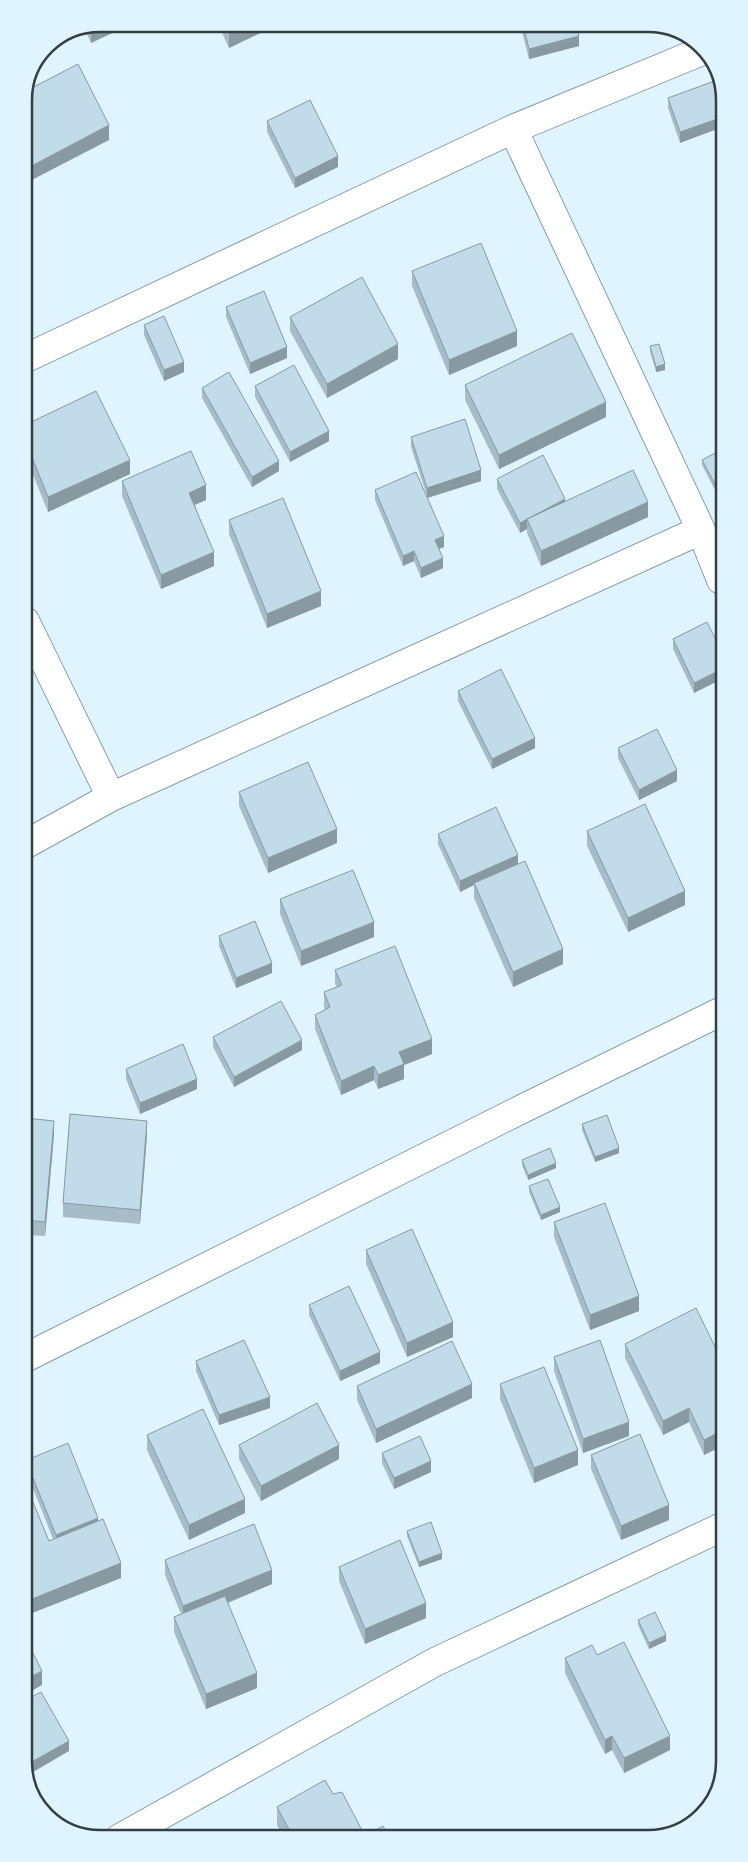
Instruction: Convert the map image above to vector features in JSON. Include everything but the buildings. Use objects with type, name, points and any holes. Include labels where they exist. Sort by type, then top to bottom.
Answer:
[{"type":"street","points":[[33,355],[513,129],[696,54]]},
{"type":"street","points":[[513,129],[716,566]]},
{"type":"street","points":[[33,840],[111,797],[701,530]]},
{"type":"street","points":[[33,637],[111,797]]},
{"type":"street","points":[[32,1353],[716,1013]]},
{"type":"street","points":[[136,1829],[435,1662],[716,1530]]}]
